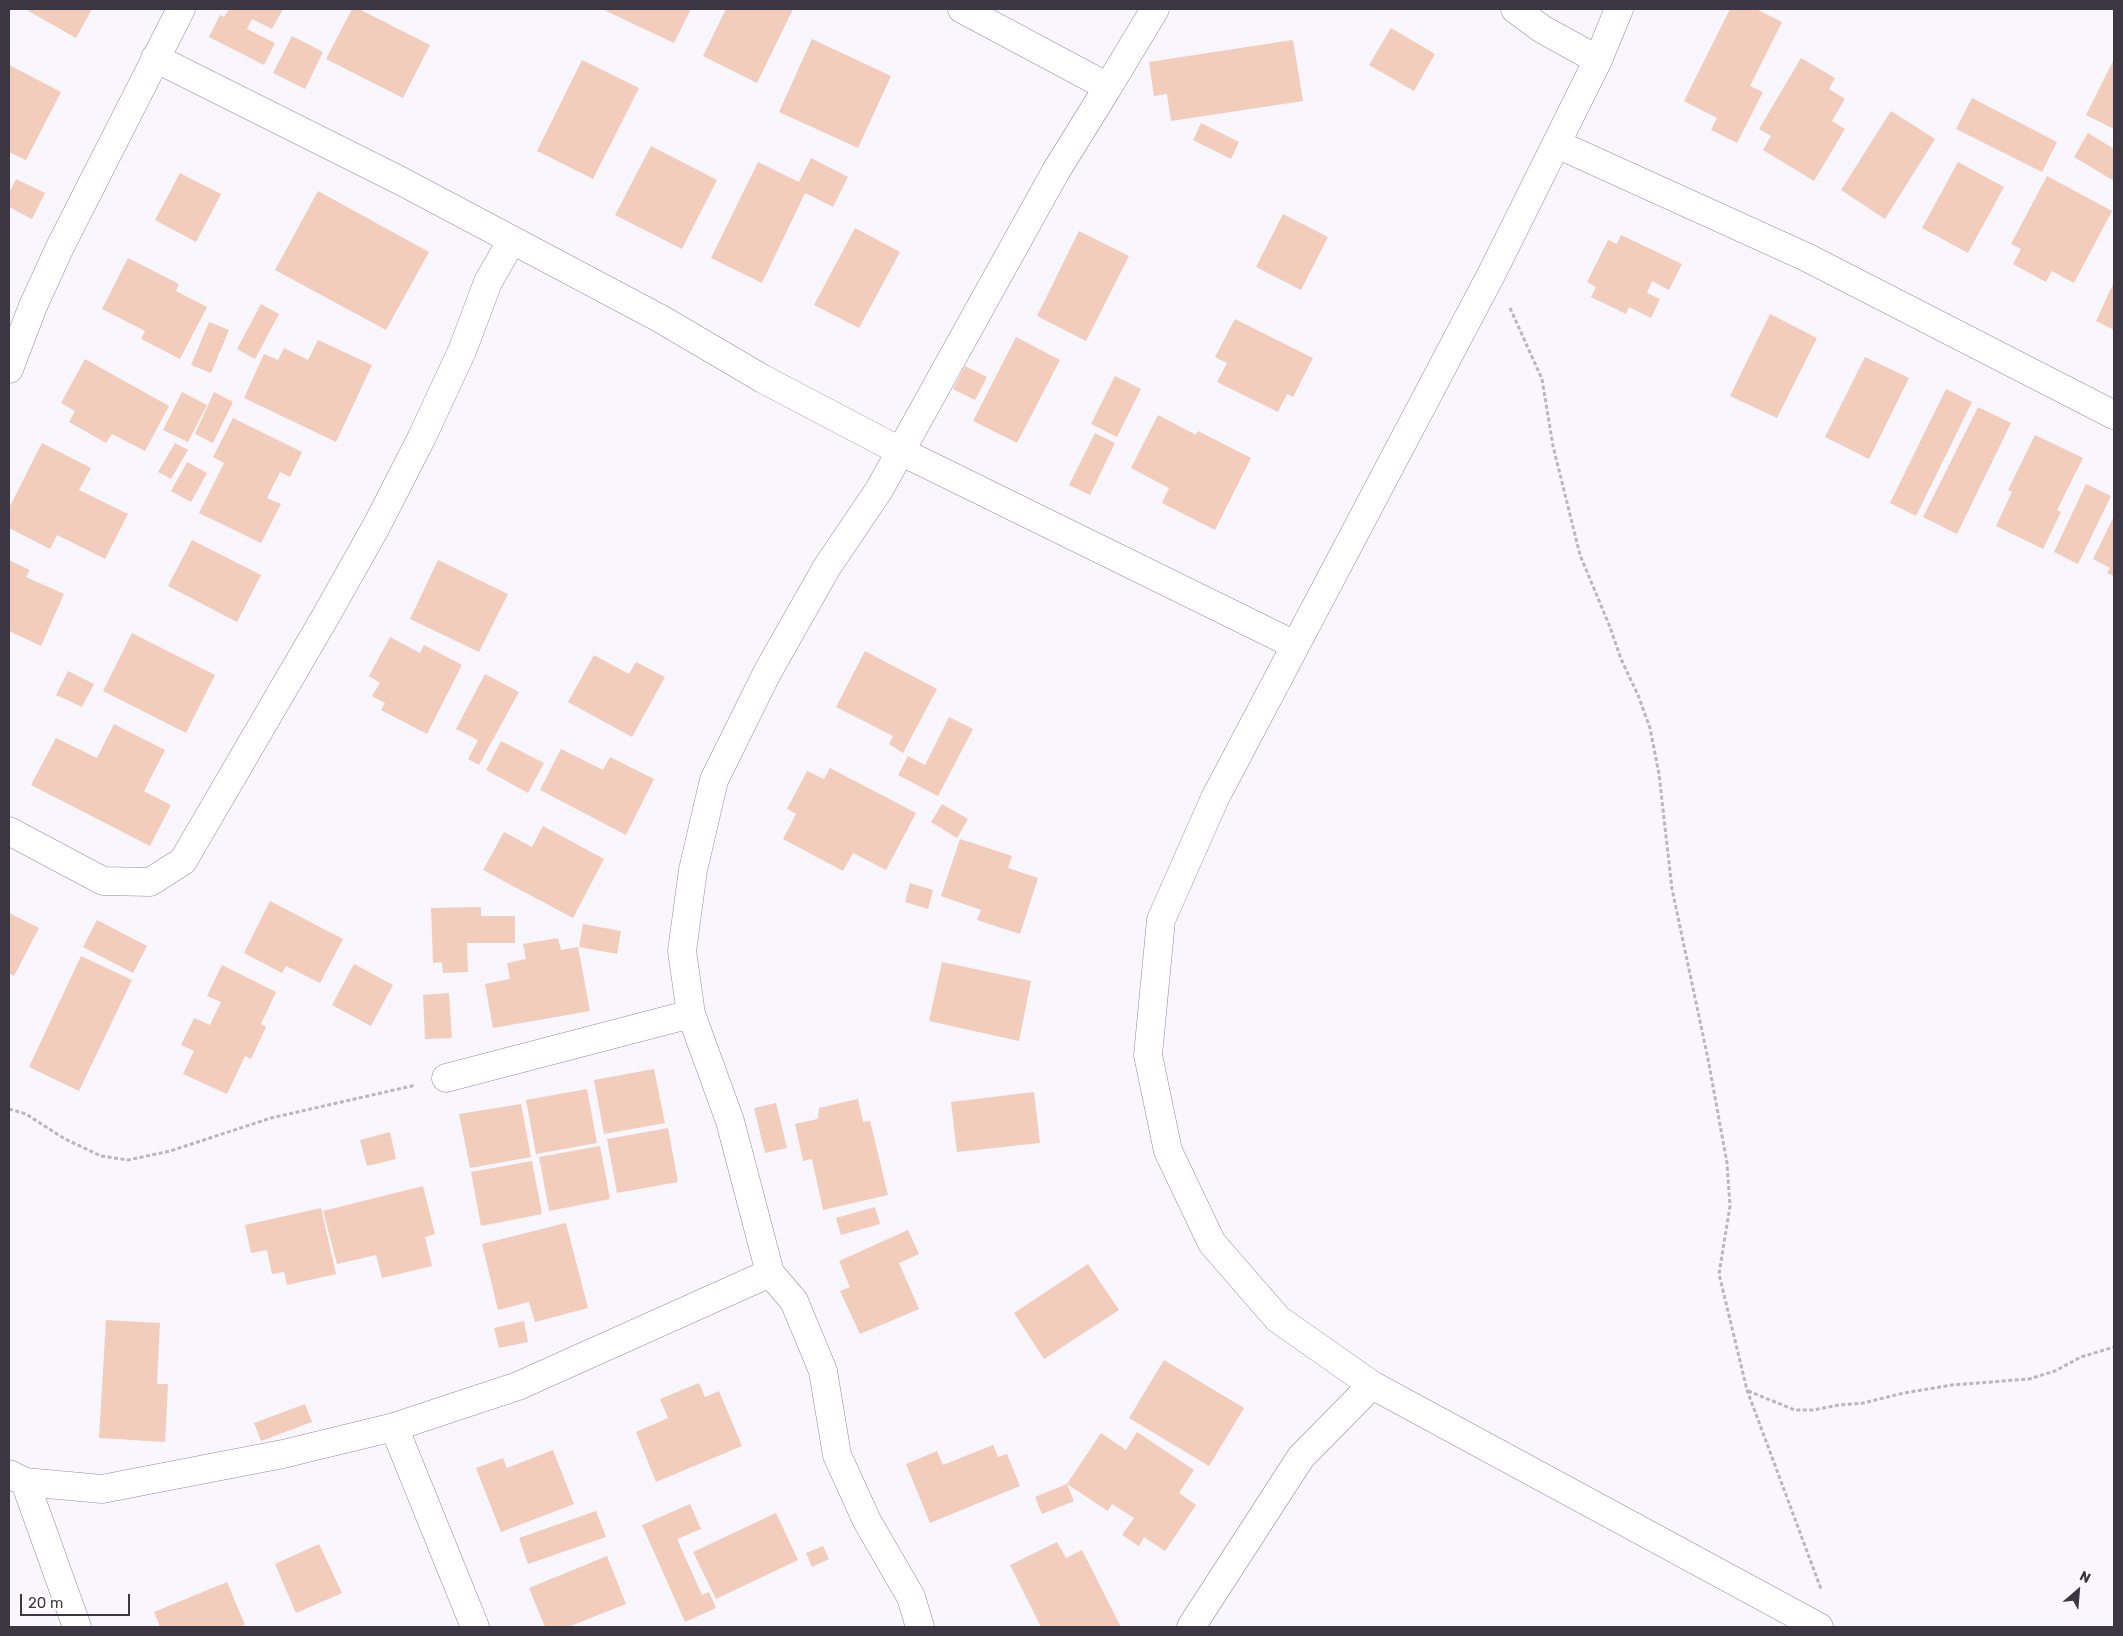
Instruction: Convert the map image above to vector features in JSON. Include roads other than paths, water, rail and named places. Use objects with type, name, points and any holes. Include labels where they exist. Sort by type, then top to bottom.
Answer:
[{"type":"street","points":[[9,369],[33,306],[60,247],[181,9]]},
{"type":"street","points":[[962,9],[1108,87]]},
{"type":"street","points":[[920,1627],[911,1597],[867,1521],[836,1454],[823,1371],[794,1301],[770,1273],[730,1121],[691,1014],[682,951],[693,870],[714,780],[768,671],[827,567],[879,490],[1056,170],[1155,9]]},
{"type":"street","points":[[1515,9],[1542,29],[1598,60]]},
{"type":"street","points":[[1619,9],[1598,60],[1492,273],[1215,798],[1161,920],[1148,1055],[1168,1151],[1212,1243],[1278,1320],[1372,1385],[1819,1627]]},
{"type":"street","points":[[155,58],[401,181],[661,320],[763,379],[900,452],[1295,645]]},
{"type":"street","points":[[1557,144],[1806,256],[2114,415]]},
{"type":"street","points":[[9,831],[103,881],[150,882],[183,861],[377,525],[422,437],[462,351],[488,282],[512,240]]},
{"type":"street","points":[[446,1078],[691,1014]]},
{"type":"street","points":[[77,1627],[17,1478],[102,1489],[283,1454],[394,1427],[518,1386],[770,1273]]},
{"type":"street","points":[[1190,1627],[1301,1457],[1372,1385]]},
{"type":"street","points":[[394,1427],[475,1627]]}]
